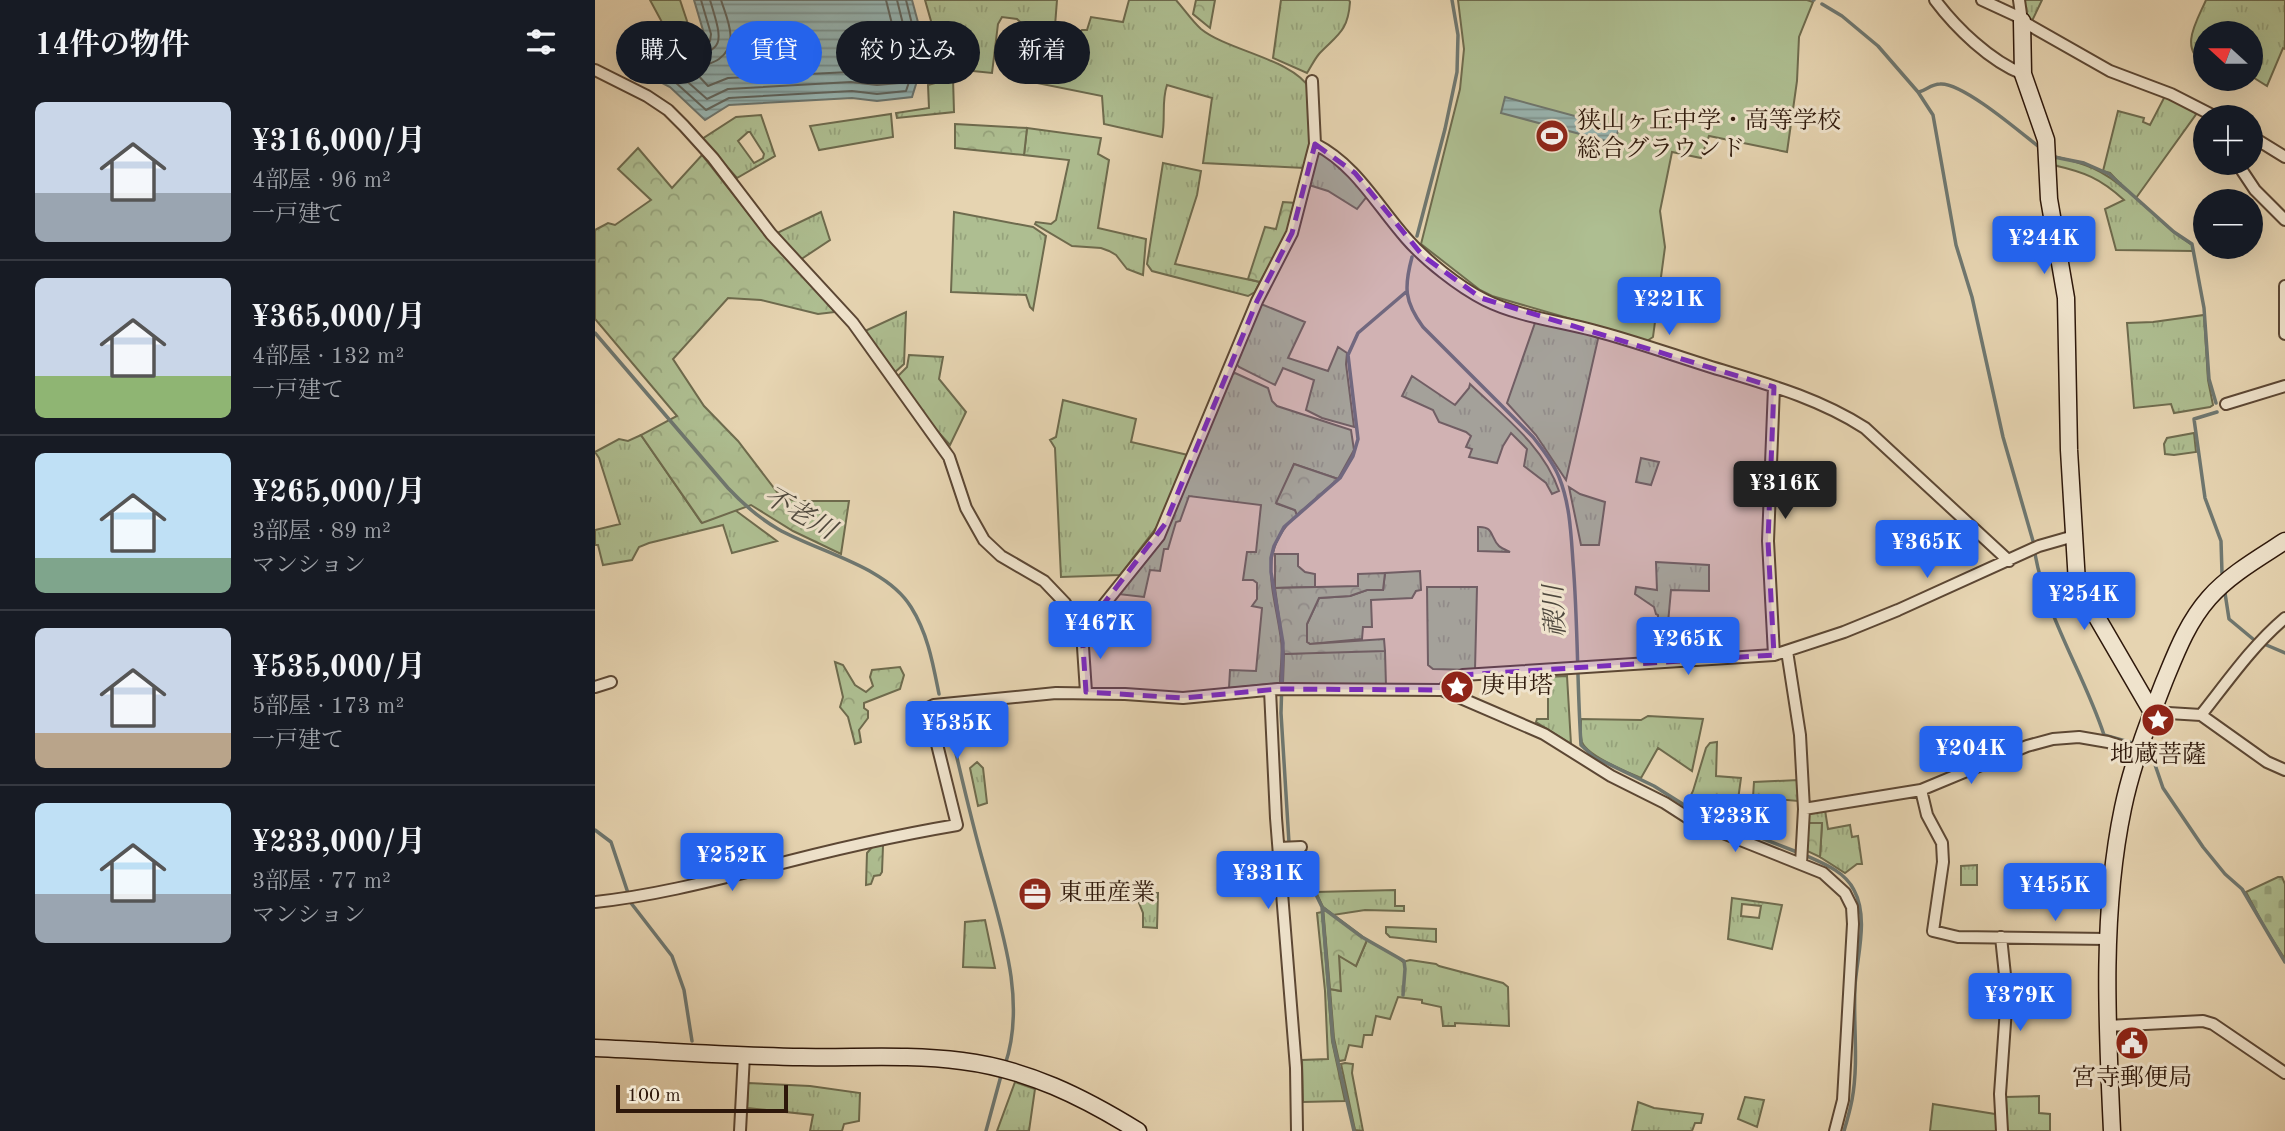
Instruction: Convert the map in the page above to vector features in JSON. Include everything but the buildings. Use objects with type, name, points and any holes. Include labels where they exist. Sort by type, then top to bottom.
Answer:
[{"type":"street","points":[[1935,0],[1977,44],[2011,69],[2023,74]]},
{"type":"street","points":[[1982,0],[2110,71],[2171,94],[2193,107]]},
{"type":"street","points":[[2019,0],[2023,74],[2046,140],[2049,199],[2066,298],[2068,424],[2077,583],[2152,712]]},
{"type":"street","points":[[595,70],[647,96],[668,110],[713,158],[771,234],[853,323],[949,457],[966,508],[984,540],[1001,556],[1044,582],[1065,603],[1082,632],[1086,692]]},
{"type":"street","points":[[1082,632],[1159,536],[1257,301],[1292,233],[1315,144],[1312,80]]},
{"type":"street","points":[[2263,143],[2285,157]]},
{"type":"street","points":[[1315,144],[1330,152],[1355,173],[1423,256],[1482,299],[1505,308],[1596,331],[1816,401],[1865,428],[2009,561]]},
{"type":"street","points":[[2245,175],[2255,190],[2285,219]]},
{"type":"street","points":[[2285,286],[2285,334]]},
{"type":"street","points":[[2226,404],[2285,386]]},
{"type":"street","points":[[1774,387],[1768,541],[1774,655]]},
{"type":"street","points":[[1442,690],[1452,680],[1463,676],[1774,655],[1844,632],[2039,546],[2074,536]]},
{"type":"street","points":[[2112,1131],[2107,1026],[2108,939],[2123,808],[2140,747],[2182,640],[2207,601],[2219,587],[2285,541]]},
{"type":"street","points":[[2201,715],[2250,653],[2285,618]]},
{"type":"street","points":[[1787,651],[1800,736],[1804,810],[1801,864]]},
{"type":"street","points":[[595,687],[611,682]]},
{"type":"street","points":[[595,902],[632,898],[689,886],[801,858],[957,825],[928,708],[948,703],[1056,692],[1183,698],[1292,689],[1442,690],[1544,734],[1611,776],[1665,803],[1693,821],[1823,873],[1845,893],[1851,907],[1853,924],[1846,1066],[1843,1100],[1835,1131]]},
{"type":"street","points":[[1274,690],[1296,1068],[1297,1131]]},
{"type":"street","points":[[2152,712],[2201,715],[2267,762],[2285,770]]},
{"type":"street","points":[[1804,810],[1921,790],[2027,746],[2053,739],[2079,737],[2140,747]]},
{"type":"street","points":[[1921,790],[1927,815],[1942,844],[1943,862],[1933,931],[1958,937],[2108,939]]},
{"type":"street","points":[[1282,848],[1301,847]]},
{"type":"street","points":[[2001,937],[2007,994],[2000,1094],[2002,1131]]},
{"type":"street","points":[[2107,1026],[2203,1021],[2213,1024],[2285,1073]]},
{"type":"street","points":[[595,1048],[744,1055],[961,1060],[995,1067],[1062,1088],[1138,1131]]},
{"type":"street","points":[[740,1131],[744,1055]]},
{"type":"highlighted area","points":[[1315,144],[1355,173],[1423,256],[1481,298],[1774,387],[1768,541],[1774,655],[1463,675],[1442,690],[1278,689],[1183,698],[1086,692],[1082,632],[1165,524],[1257,301],[1292,233]]},
{"type":"green space","points":[[650,0],[680,0],[687,21],[661,21]]},
{"type":"green space","points":[[925,0],[1057,0],[1055,21],[1019,21],[1002,17],[1000,21],[994,21],[992,73],[980,72],[980,21],[931,21]]},
{"type":"green space","points":[[1129,0],[1176,0],[1201,29],[1213,37],[1290,70],[1310,89],[1312,135],[1304,168],[1203,163],[1212,98],[1167,85],[1162,137],[1104,124],[1102,96],[1042,84],[1090,84],[1091,17],[1123,22]]},
{"type":"green space","points":[[1196,0],[1215,0],[1210,28],[1193,14]]},
{"type":"green space","points":[[1281,0],[1350,2],[1344,27],[1319,54],[1307,73],[1273,58]]},
{"type":"green space","points":[[1458,0],[1813,2],[1799,37],[1797,81],[1787,152],[1709,136],[1701,158],[1672,152],[1660,211],[1665,247],[1653,337],[1647,341],[1492,296],[1480,290],[1421,244],[1460,89],[1464,49]]},
{"type":"green space","points":[[2023,0],[2042,0],[2032,21],[2026,16]]},
{"type":"green space","points":[[2206,0],[2285,0],[2285,49],[2283,48],[2267,86],[2263,84],[2263,21],[2197,21]]},
{"type":"green space","points":[[953,84],[954,112],[897,118],[896,113],[929,108],[928,85]]},
{"type":"green space","points":[[2165,96],[2193,111],[2193,119],[2136,198],[2172,231],[2192,245],[2193,251],[2116,250],[2105,209],[2124,200],[2091,177],[2053,165],[2054,156],[2093,168],[2127,191],[2110,173],[2103,171],[2118,111],[2144,118],[2143,122],[2150,125]]},
{"type":"green space","points":[[891,114],[893,137],[819,150],[810,126]]},
{"type":"green space","points":[[761,115],[775,156],[737,178],[702,139],[736,117]],"holes":[[[750,132],[764,154],[763,158],[754,163],[738,141]]]},
{"type":"green space","points":[[955,124],[1027,128],[1024,155],[955,148]]},
{"type":"green space","points":[[1027,128],[1101,138],[1098,154],[1109,160],[1098,228],[1146,239],[1143,275],[1127,269],[1116,255],[1109,251],[1072,246],[1035,224],[1051,224],[1056,220],[1069,160],[1024,155]]},
{"type":"green space","points":[[638,148],[672,188],[702,155],[756,223],[835,312],[818,314],[761,300],[728,298],[673,359],[704,406],[738,441],[777,492],[788,499],[798,501],[849,501],[841,554],[793,531],[751,505],[702,523],[641,435],[677,416],[595,319],[595,230],[608,223],[615,225],[651,200],[618,169]]},
{"type":"green space","points":[[1324,153],[1344,167],[1368,195],[1357,209],[1328,191],[1309,185],[1313,162],[1318,154]]},
{"type":"green space","points":[[1163,163],[1201,171],[1197,195],[1175,264],[1260,282],[1255,292],[1248,296],[1152,271],[1147,264]]},
{"type":"green space","points":[[1283,202],[1296,203],[1289,230],[1260,282],[1248,279],[1265,227],[1276,229]]},
{"type":"green space","points":[[821,212],[830,240],[800,260],[777,233]]},
{"type":"green space","points":[[954,212],[1033,227],[1046,236],[1033,310],[1026,295],[951,292]]},
{"type":"green space","points":[[1261,304],[1305,322],[1288,358],[1328,371],[1338,347],[1347,353],[1354,427],[1322,418],[1306,410],[1314,380],[1283,368],[1275,385],[1239,367],[1236,363]]},
{"type":"green space","points":[[906,312],[904,364],[893,374],[865,331]]},
{"type":"green space","points":[[2204,315],[2208,380],[2213,405],[2174,413],[2171,404],[2134,408],[2127,323]]},
{"type":"green space","points":[[1536,320],[1596,335],[1598,339],[1566,480],[1536,435],[1507,403]]},
{"type":"green space","points":[[909,355],[943,357],[939,379],[966,412],[950,445],[930,423],[897,377],[907,367]]},
{"type":"green space","points":[[1235,373],[1268,388],[1272,401],[1277,406],[1351,430],[1354,450],[1338,479],[1294,464],[1277,504],[1295,510],[1297,515],[1276,543],[1271,573],[1282,645],[1280,683],[1229,688],[1230,670],[1256,671],[1262,608],[1252,606],[1257,599],[1257,583],[1243,580],[1247,552],[1256,552],[1261,505],[1189,496],[1180,521],[1176,522],[1168,549],[1164,549],[1160,571],[1150,570],[1144,597],[1118,594],[1165,530],[1231,375]]},
{"type":"green space","points":[[1412,376],[1455,405],[1470,384],[1533,446],[1559,491],[1552,494],[1546,483],[1524,466],[1527,449],[1511,433],[1497,463],[1469,457],[1472,449],[1466,447],[1471,436],[1439,422],[1433,410],[1402,396]]},
{"type":"green space","points":[[1063,400],[1136,419],[1131,442],[1188,455],[1159,524],[1120,575],[1061,577],[1055,448],[1050,440],[1056,437]]},
{"type":"green space","points":[[2194,433],[2196,452],[2165,454],[2164,444],[2167,438]]},
{"type":"green space","points":[[641,435],[701,522],[735,510],[777,541],[732,553],[723,525],[649,543],[639,547],[632,560],[603,565],[598,545],[595,545],[595,530],[620,524],[595,452],[619,439],[628,441]]},
{"type":"green space","points":[[1641,458],[1659,462],[1651,485],[1636,482]]},
{"type":"green space","points":[[1294,464],[1338,479],[1297,515],[1295,510],[1276,503]]},
{"type":"green space","points":[[1569,487],[1580,494],[1605,502],[1599,545],[1581,545]]},
{"type":"green space","points":[[1478,527],[1487,528],[1496,543],[1510,552],[1478,551]]},
{"type":"green space","points":[[1275,554],[1298,554],[1298,566],[1305,572],[1315,574],[1315,587],[1275,588]]},
{"type":"green space","points":[[1656,562],[1709,565],[1709,591],[1671,590],[1668,623],[1658,624],[1654,607],[1635,594],[1636,587],[1657,590]]},
{"type":"green space","points":[[1420,571],[1421,590],[1416,591],[1412,598],[1371,600],[1372,627],[1363,627],[1362,639],[1310,644],[1307,642],[1307,624],[1319,598],[1383,590],[1385,573]]},
{"type":"green space","points":[[1385,573],[1383,590],[1319,598],[1307,624],[1307,642],[1310,644],[1384,639],[1385,651],[1284,654],[1275,588],[1358,586],[1358,574]]},
{"type":"green space","points":[[1427,587],[1477,587],[1475,670],[1433,669],[1428,665]]},
{"type":"green space","points":[[1385,651],[1386,686],[1283,683],[1284,654]]},
{"type":"green space","points":[[835,662],[843,665],[855,685],[866,692],[873,686],[870,677],[872,670],[900,667],[904,675],[900,689],[864,703],[868,718],[859,730],[861,742],[855,744],[848,717],[840,707],[843,697]]},
{"type":"green space","points":[[1567,676],[1571,744],[1536,722],[1537,719],[1548,719],[1548,677]]},
{"type":"green space","points":[[1648,716],[1703,719],[1692,771],[1658,748],[1641,778],[1599,758],[1582,742],[1581,719],[1641,720]]},
{"type":"green space","points":[[1717,742],[1716,776],[1741,778],[1738,800],[1708,797],[1705,814],[1686,805],[1706,748],[1710,743]]},
{"type":"green space","points":[[977,762],[983,768],[987,803],[978,806],[970,768]]},
{"type":"green space","points":[[1798,780],[1798,801],[1753,797],[1754,782]]},
{"type":"green space","points":[[1825,810],[1828,829],[1850,825],[1852,837],[1858,836],[1862,864],[1857,864],[1845,873],[1820,857],[1822,823],[1808,823],[1811,812]]},
{"type":"green space","points":[[1808,823],[1822,823],[1820,857],[1805,850]]},
{"type":"green space","points":[[881,844],[882,872],[874,876],[871,884],[866,885],[867,853],[874,845]]},
{"type":"green space","points":[[1977,865],[1977,885],[1961,885],[1961,866]]},
{"type":"green space","points":[[2282,877],[2285,884],[2285,959],[2246,892]]},
{"type":"green space","points":[[1395,890],[1395,906],[1404,906],[1404,911],[1365,910],[1333,915],[1323,907],[1316,892]]},
{"type":"green space","points":[[1143,893],[1158,893],[1157,928],[1143,927],[1143,913],[1139,903]]},
{"type":"green space","points":[[1732,898],[1782,905],[1772,949],[1728,939]],"holes":[[[1742,904],[1761,906],[1759,918],[1741,916]]]},
{"type":"green space","points":[[1323,907],[1367,940],[1356,966],[1339,956],[1341,991],[1330,989]]},
{"type":"green space","points":[[1322,912],[1332,1041],[1345,1101],[1303,1102],[1302,1060],[1328,1059],[1325,991],[1317,913]]},
{"type":"green space","points":[[985,920],[995,968],[963,967],[965,922]]},
{"type":"green space","points":[[1386,927],[1436,929],[1436,942],[1390,937],[1386,933]]},
{"type":"green space","points":[[1367,940],[1403,962],[1410,960],[1436,964],[1503,983],[1508,987],[1509,1026],[1455,1023],[1455,1026],[1443,1026],[1441,1007],[1422,1003],[1422,1000],[1398,997],[1390,1019],[1376,1016],[1372,1035],[1364,1035],[1362,1047],[1349,1045],[1345,1060],[1339,1061],[1334,1038],[1330,989],[1340,991],[1339,955],[1356,966]]},
{"type":"green space","points":[[1341,1064],[1353,1064],[1352,1073],[1363,1131],[1355,1130]]},
{"type":"green space","points":[[1015,1082],[1035,1089],[1029,1131],[997,1131]]},
{"type":"green space","points":[[748,1083],[810,1086],[860,1093],[859,1121],[844,1124],[842,1131],[810,1131],[813,1115],[747,1108]]},
{"type":"green space","points":[[2039,1096],[2039,1113],[2050,1114],[2050,1131],[2007,1131],[2006,1097]]},
{"type":"green space","points":[[1745,1097],[1764,1100],[1757,1127],[1738,1119]]},
{"type":"green space","points":[[1638,1102],[1654,1108],[1703,1114],[1701,1123],[1695,1123],[1692,1131],[1632,1131]]},
{"type":"green space","points":[[1933,1104],[1995,1114],[1999,1117],[1999,1131],[1930,1131]]},
{"type":"water","points":[[694,0],[912,0],[918,21],[836,21],[836,84],[916,84],[912,97],[877,101],[852,98],[729,105],[705,120],[664,84],[712,84],[712,21],[700,21]]},
{"type":"water","points":[[1505,97],[1619,128],[1614,143],[1501,113]]},
{"type":"waterway","points":[[1417,236],[1457,72],[1458,35],[1452,0]]},
{"type":"waterway","points":[[1822,4],[1842,16],[1878,46],[1918,92],[1933,115],[1956,245],[1972,297],[2003,437],[2033,541]]},
{"type":"waterway","points":[[1919,92],[1940,84],[1962,91],[1991,109],[2039,147]]},
{"type":"waterway","points":[[2054,157],[2084,163],[2109,174],[2174,232],[2192,244],[2204,308],[2209,379],[2216,403]]},
{"type":"waterway","name":"禊川","points":[[1412,257],[1407,294],[1417,318],[1533,437],[1554,466],[1563,487],[1572,541],[1581,745],[1594,757],[1654,786],[1697,813],[1797,852]]},
{"type":"waterway","points":[[1354,1131],[1333,1041],[1322,907],[1307,876],[1290,859],[1281,713],[1283,643],[1271,558],[1284,527],[1340,478],[1353,456],[1358,439],[1348,355],[1358,333],[1406,292]]},
{"type":"waterway","name":"不老川","points":[[595,333],[728,488],[751,510],[778,529],[868,570],[900,593],[922,628],[939,694]]},
{"type":"waterway","points":[[2217,412],[2194,419],[2205,498],[2221,541],[2222,573]]},
{"type":"waterway","points":[[2035,554],[2048,601],[2104,735],[2136,744]]},
{"type":"waterway","points":[[2225,593],[2229,619],[2253,639]]},
{"type":"waterway","points":[[2264,644],[2285,653]]},
{"type":"waterway","name":"不老川","points":[[945,708],[1009,964],[1013,1015],[1005,1065]]},
{"type":"waterway","points":[[2144,747],[2150,750],[2163,788],[2203,847],[2225,874],[2242,889],[2285,962]]},
{"type":"waterway","points":[[595,830],[611,842],[628,893]]},
{"type":"waterway","name":"禊川","points":[[1807,856],[1834,869],[1845,878],[1854,890],[1861,913],[1855,986],[1854,1086],[1844,1131]]},
{"type":"waterway","points":[[631,903],[672,956],[684,990],[692,1041]]},
{"type":"waterway","points":[[1323,908],[1362,937],[1404,961],[1403,995]]},
{"type":"waterway","name":"不老川","points":[[986,1131],[1002,1072]]},
{"type":"place","name":"狭山ヶ丘中学・高等学校 総合グラウンド","points":[[1552,136]]},
{"type":"place","name":"庚申塔","points":[[1457,687]]},
{"type":"place","name":"地蔵菩薩","points":[[2158,720]]},
{"type":"place","name":"東亜産業","points":[[1035,894]]},
{"type":"place","name":"宮寺郵便局","points":[[2132,1043]]}]
